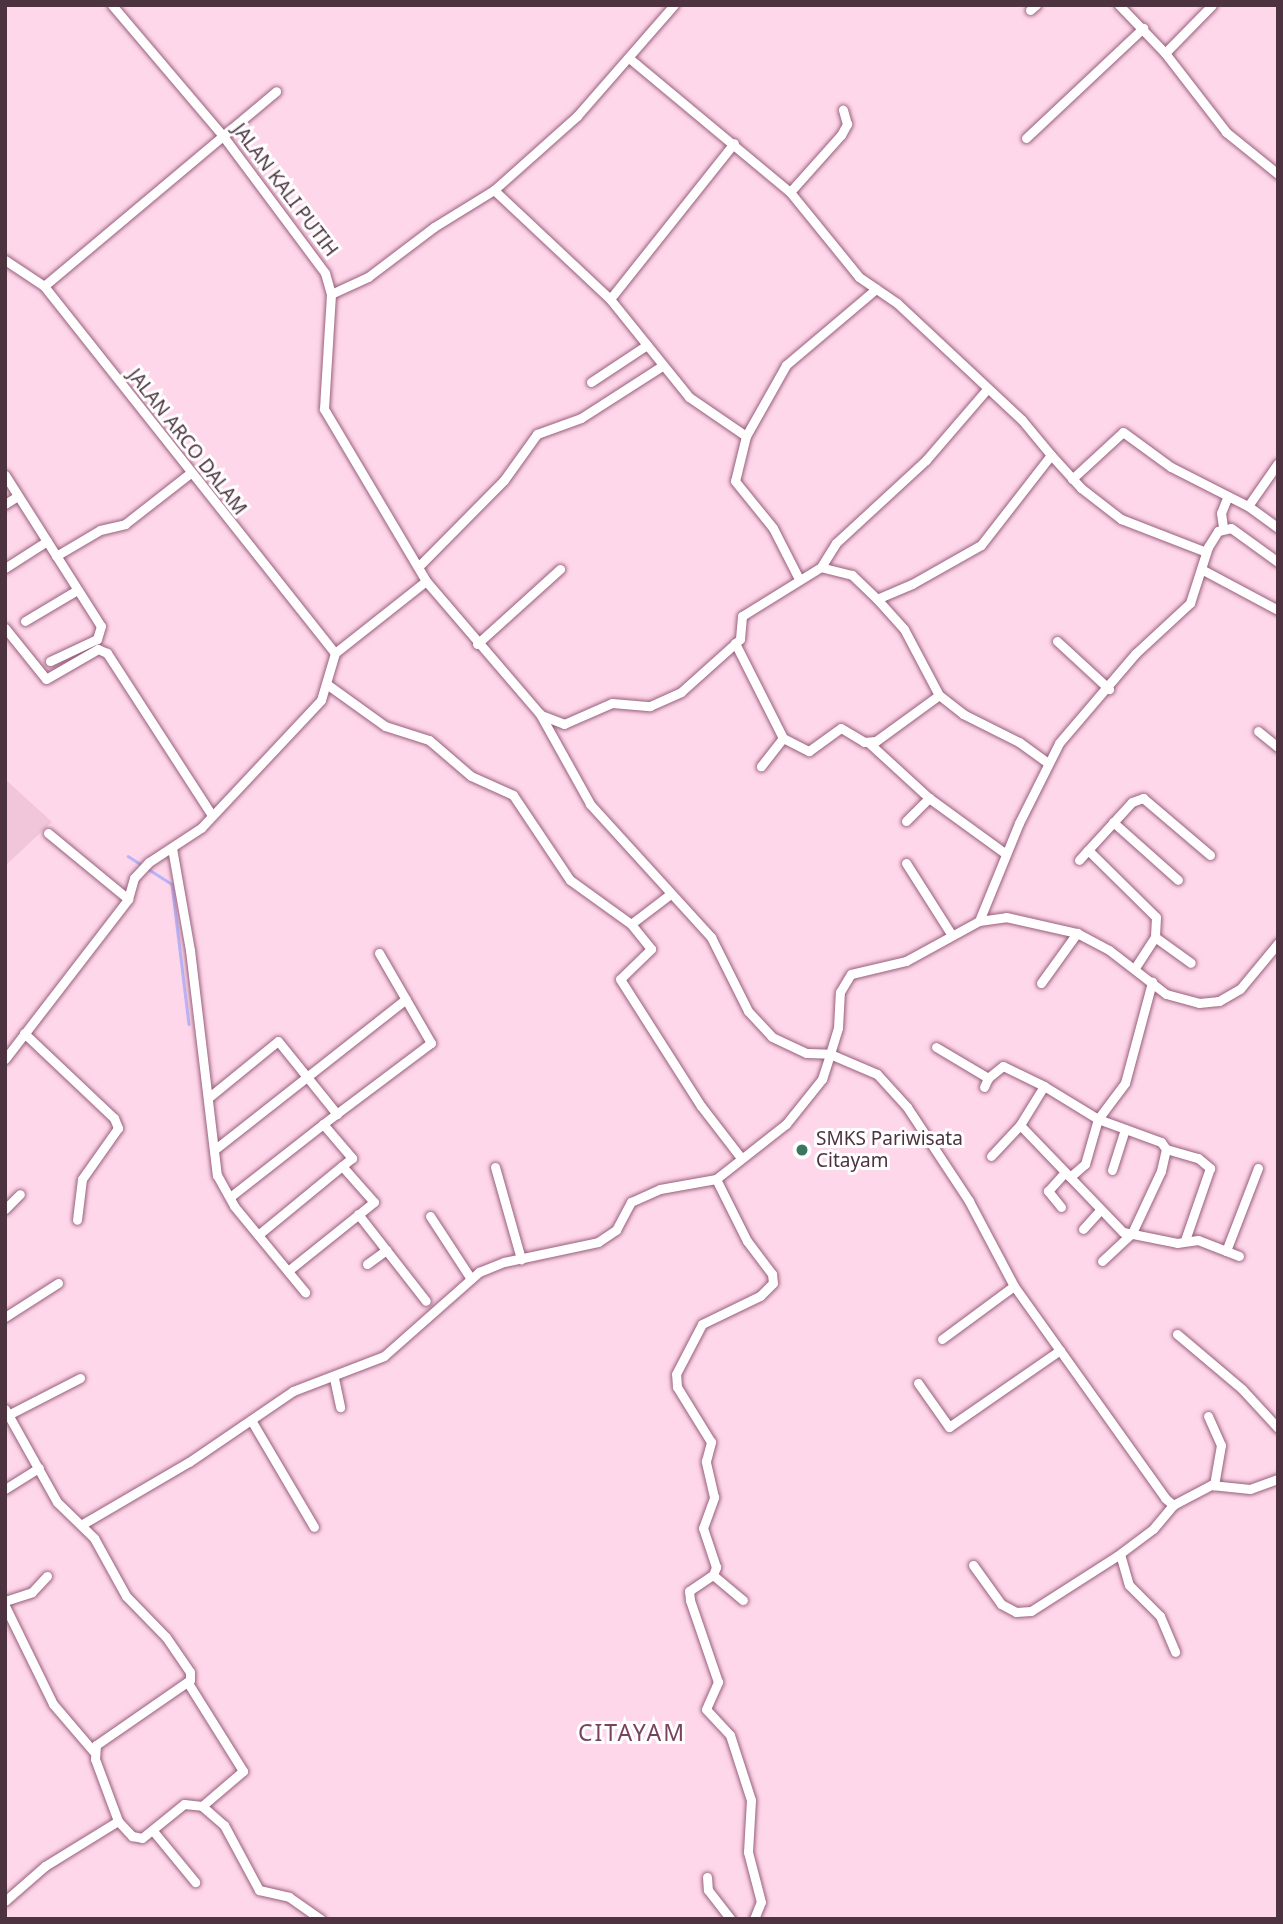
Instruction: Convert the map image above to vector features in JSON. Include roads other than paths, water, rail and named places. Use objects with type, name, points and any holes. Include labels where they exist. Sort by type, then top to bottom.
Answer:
[{"type":"street","name":"JALAN KALI PUTIH","points":[[111,5],[223,136],[314,255],[331,294],[324,409],[422,574],[477,644],[540,714],[590,804],[668,895],[712,937],[748,1011],[763,1029],[807,1054],[830,1054],[870,1070],[892,1088],[969,1201],[1014,1286],[1173,1505]]},
{"type":"street","points":[[331,294],[368,277],[434,227],[495,190],[578,116],[674,5]]},
{"type":"street","points":[[1119,5],[1165,53],[1226,132],[1278,174]]},
{"type":"street","points":[[1165,53],[1212,5]]},
{"type":"street","points":[[1026,138],[1143,29]]},
{"type":"street","points":[[629,58],[790,192],[859,277],[876,289],[1021,420],[1073,479],[1121,519],[1206,552]]},
{"type":"street","points":[[44,286],[276,91]]},
{"type":"street","points":[[790,192],[841,135],[847,124],[843,110]]},
{"type":"street","points":[[610,299],[734,143]]},
{"type":"street","points":[[495,190],[610,299],[689,397],[746,436]]},
{"type":"street","name":"JALAN ARCO DALAM","points":[[5,260],[44,286],[189,474],[335,653]]},
{"type":"street","points":[[798,577],[773,528],[735,481],[746,436],[786,365],[876,289]]},
{"type":"street","points":[[591,382],[647,345]]},
{"type":"street","points":[[5,1059],[128,899],[134,878],[149,862],[197,832],[321,700],[328,685],[335,653],[422,574],[504,480],[537,434],[581,418],[662,366]]},
{"type":"street","points":[[540,714],[564,724],[612,703],[638,707],[666,700],[735,643],[741,635],[742,616],[798,577],[821,566],[836,543],[926,460],[987,389]]},
{"type":"street","points":[[1073,479],[1123,432],[1171,467],[1248,506],[1278,528]]},
{"type":"street","points":[[877,599],[953,564],[981,545],[1051,455]]},
{"type":"street","points":[[1248,506],[1278,463]]},
{"type":"street","points":[[56,556],[100,530],[125,524],[189,474]]},
{"type":"street","points":[[5,475],[102,631],[97,639],[50,661]]},
{"type":"street","points":[[5,504],[18,496]]},
{"type":"street","points":[[979,921],[1006,854],[1059,743],[1109,689],[1136,653],[1190,603],[1203,570],[1206,552],[1223,527],[1221,513],[1228,496]]},
{"type":"street","points":[[1223,527],[1278,562]]},
{"type":"street","points":[[5,568],[47,541]]},
{"type":"street","points":[[821,566],[852,575],[904,628],[939,695],[963,714],[1019,742],[1048,763]]},
{"type":"street","points":[[477,644],[560,569]]},
{"type":"street","points":[[1203,570],[1278,610]]},
{"type":"street","points":[[25,621],[77,590]]},
{"type":"street","points":[[5,628],[46,680],[103,650],[212,815]]},
{"type":"street","points":[[1057,641],[1109,689]]},
{"type":"street","points":[[735,643],[783,737],[809,751],[845,728],[869,743],[929,798],[1006,854]]},
{"type":"street","points":[[328,685],[385,726],[429,740],[471,776],[513,795],[570,880],[631,924],[651,949],[620,979],[701,1105],[741,1158]]},
{"type":"street","points":[[869,743],[894,730],[939,695]]},
{"type":"street","points":[[1258,731],[1278,747]]},
{"type":"street","points":[[761,766],[783,737]]},
{"type":"street","points":[[906,821],[929,798]]},
{"type":"street","points":[[1079,860],[1132,802],[1143,799],[1210,855]]},
{"type":"street","points":[[1113,822],[1178,880]]},
{"type":"street","points":[[48,833],[128,899]]},
{"type":"street","points":[[172,848],[217,1175],[258,1235],[305,1292]]},
{"type":"street","points":[[1088,850],[1149,906],[1156,917],[1156,937],[1135,968]]},
{"type":"street","points":[[906,863],[951,934]]},
{"type":"street","points":[[631,924],[668,895]]},
{"type":"street","points":[[81,1525],[177,1470],[293,1391],[334,1378],[384,1356],[471,1279],[496,1265],[598,1242],[616,1230],[631,1202],[660,1189],[716,1179],[800,1108],[822,1079],[838,1028],[840,992],[846,979],[858,971],[906,961],[979,921],[1006,918],[1077,933],[1135,968],[1176,999],[1219,1001],[1245,984],[1278,943]]},
{"type":"street","points":[[1041,984],[1077,933]]},
{"type":"street","points":[[1156,937],[1191,963]]},
{"type":"street","points":[[230,1197],[431,1043],[379,953]]},
{"type":"street","points":[[1061,1207],[1048,1191],[1088,1157],[1098,1119],[1125,1083],[1152,982]]},
{"type":"street","points":[[214,1150],[405,999]]},
{"type":"street","points":[[24,1033],[114,1118],[118,1128],[82,1179],[77,1220]]},
{"type":"street","points":[[208,1098],[278,1041],[309,1076],[337,1114]]},
{"type":"street","points":[[936,1047],[986,1083],[1010,1066],[1098,1119],[1161,1142],[1166,1149],[1198,1158],[1210,1168],[1185,1240]]},
{"type":"street","points":[[991,1156],[1020,1125],[1044,1086]]},
{"type":"street","points":[[258,1235],[352,1158],[323,1124]]},
{"type":"street","points":[[1020,1125],[1116,1227],[1168,1242],[1185,1240],[1238,1256]]},
{"type":"street","points":[[1112,1170],[1125,1129]]},
{"type":"street","points":[[1102,1261],[1132,1233],[1161,1171],[1166,1149]]},
{"type":"street","points":[[288,1271],[374,1202],[342,1166]]},
{"type":"street","points":[[495,1167],[521,1259]]},
{"type":"street","points":[[1226,1251],[1258,1168]]},
{"type":"street","points":[[713,1575],[713,1554],[703,1528],[714,1497],[706,1461],[712,1442],[677,1387],[676,1374],[702,1324],[768,1291],[773,1278],[738,1226],[716,1179]]},
{"type":"street","points":[[5,1209],[20,1194]]},
{"type":"street","points":[[1083,1229],[1100,1210]]},
{"type":"street","points":[[358,1214],[426,1301]]},
{"type":"street","points":[[430,1216],[471,1279]]},
{"type":"street","points":[[367,1264],[386,1250]]},
{"type":"street","points":[[5,1317],[58,1283]]},
{"type":"street","points":[[942,1339],[1014,1286]]},
{"type":"street","points":[[1177,1335],[1242,1389],[1278,1428]]},
{"type":"street","points":[[918,1383],[949,1427],[1060,1350]]},
{"type":"street","points":[[80,1378],[7,1412],[57,1502],[93,1538],[126,1596],[174,1647],[190,1672],[188,1683],[243,1771],[202,1806]]},
{"type":"street","points":[[334,1378],[340,1407]]},
{"type":"street","points":[[1208,1416],[1221,1446],[1214,1485]]},
{"type":"street","points":[[251,1420],[314,1527]]},
{"type":"street","points":[[5,1489],[39,1468]]},
{"type":"street","points":[[973,1565],[1001,1604],[1023,1613],[1041,1607],[1120,1554],[1153,1529],[1173,1505],[1214,1485],[1250,1489],[1278,1479]]},
{"type":"street","points":[[1120,1554],[1129,1585],[1160,1616],[1175,1652]]},
{"type":"street","points":[[713,1575],[743,1600]]},
{"type":"street","points":[[713,1575],[693,1587],[690,1600],[718,1682],[706,1709],[730,1735],[751,1800],[748,1852],[761,1902],[754,1919]]},
{"type":"street","points":[[47,1576],[32,1592],[5,1604],[53,1704],[94,1752],[118,1821],[138,1838],[154,1832],[184,1804],[202,1806],[224,1825],[259,1890],[289,1897],[321,1919]]},
{"type":"street","points":[[94,1752],[106,1735],[188,1683]]},
{"type":"street","points":[[5,1901],[45,1866],[118,1821]]},
{"type":"street","points":[[154,1832],[195,1882]]},
{"type":"street","points":[[707,1877],[708,1889],[731,1919]]},
{"type":"waterway","points":[[128,856],[172,884],[189,1024]]},
{"type":"place","name":"SMKS Pariwisata Citayam","points":[[802,1150]]},
{"type":"district","name":"CITAYAM","points":[[632,1732]]}]
